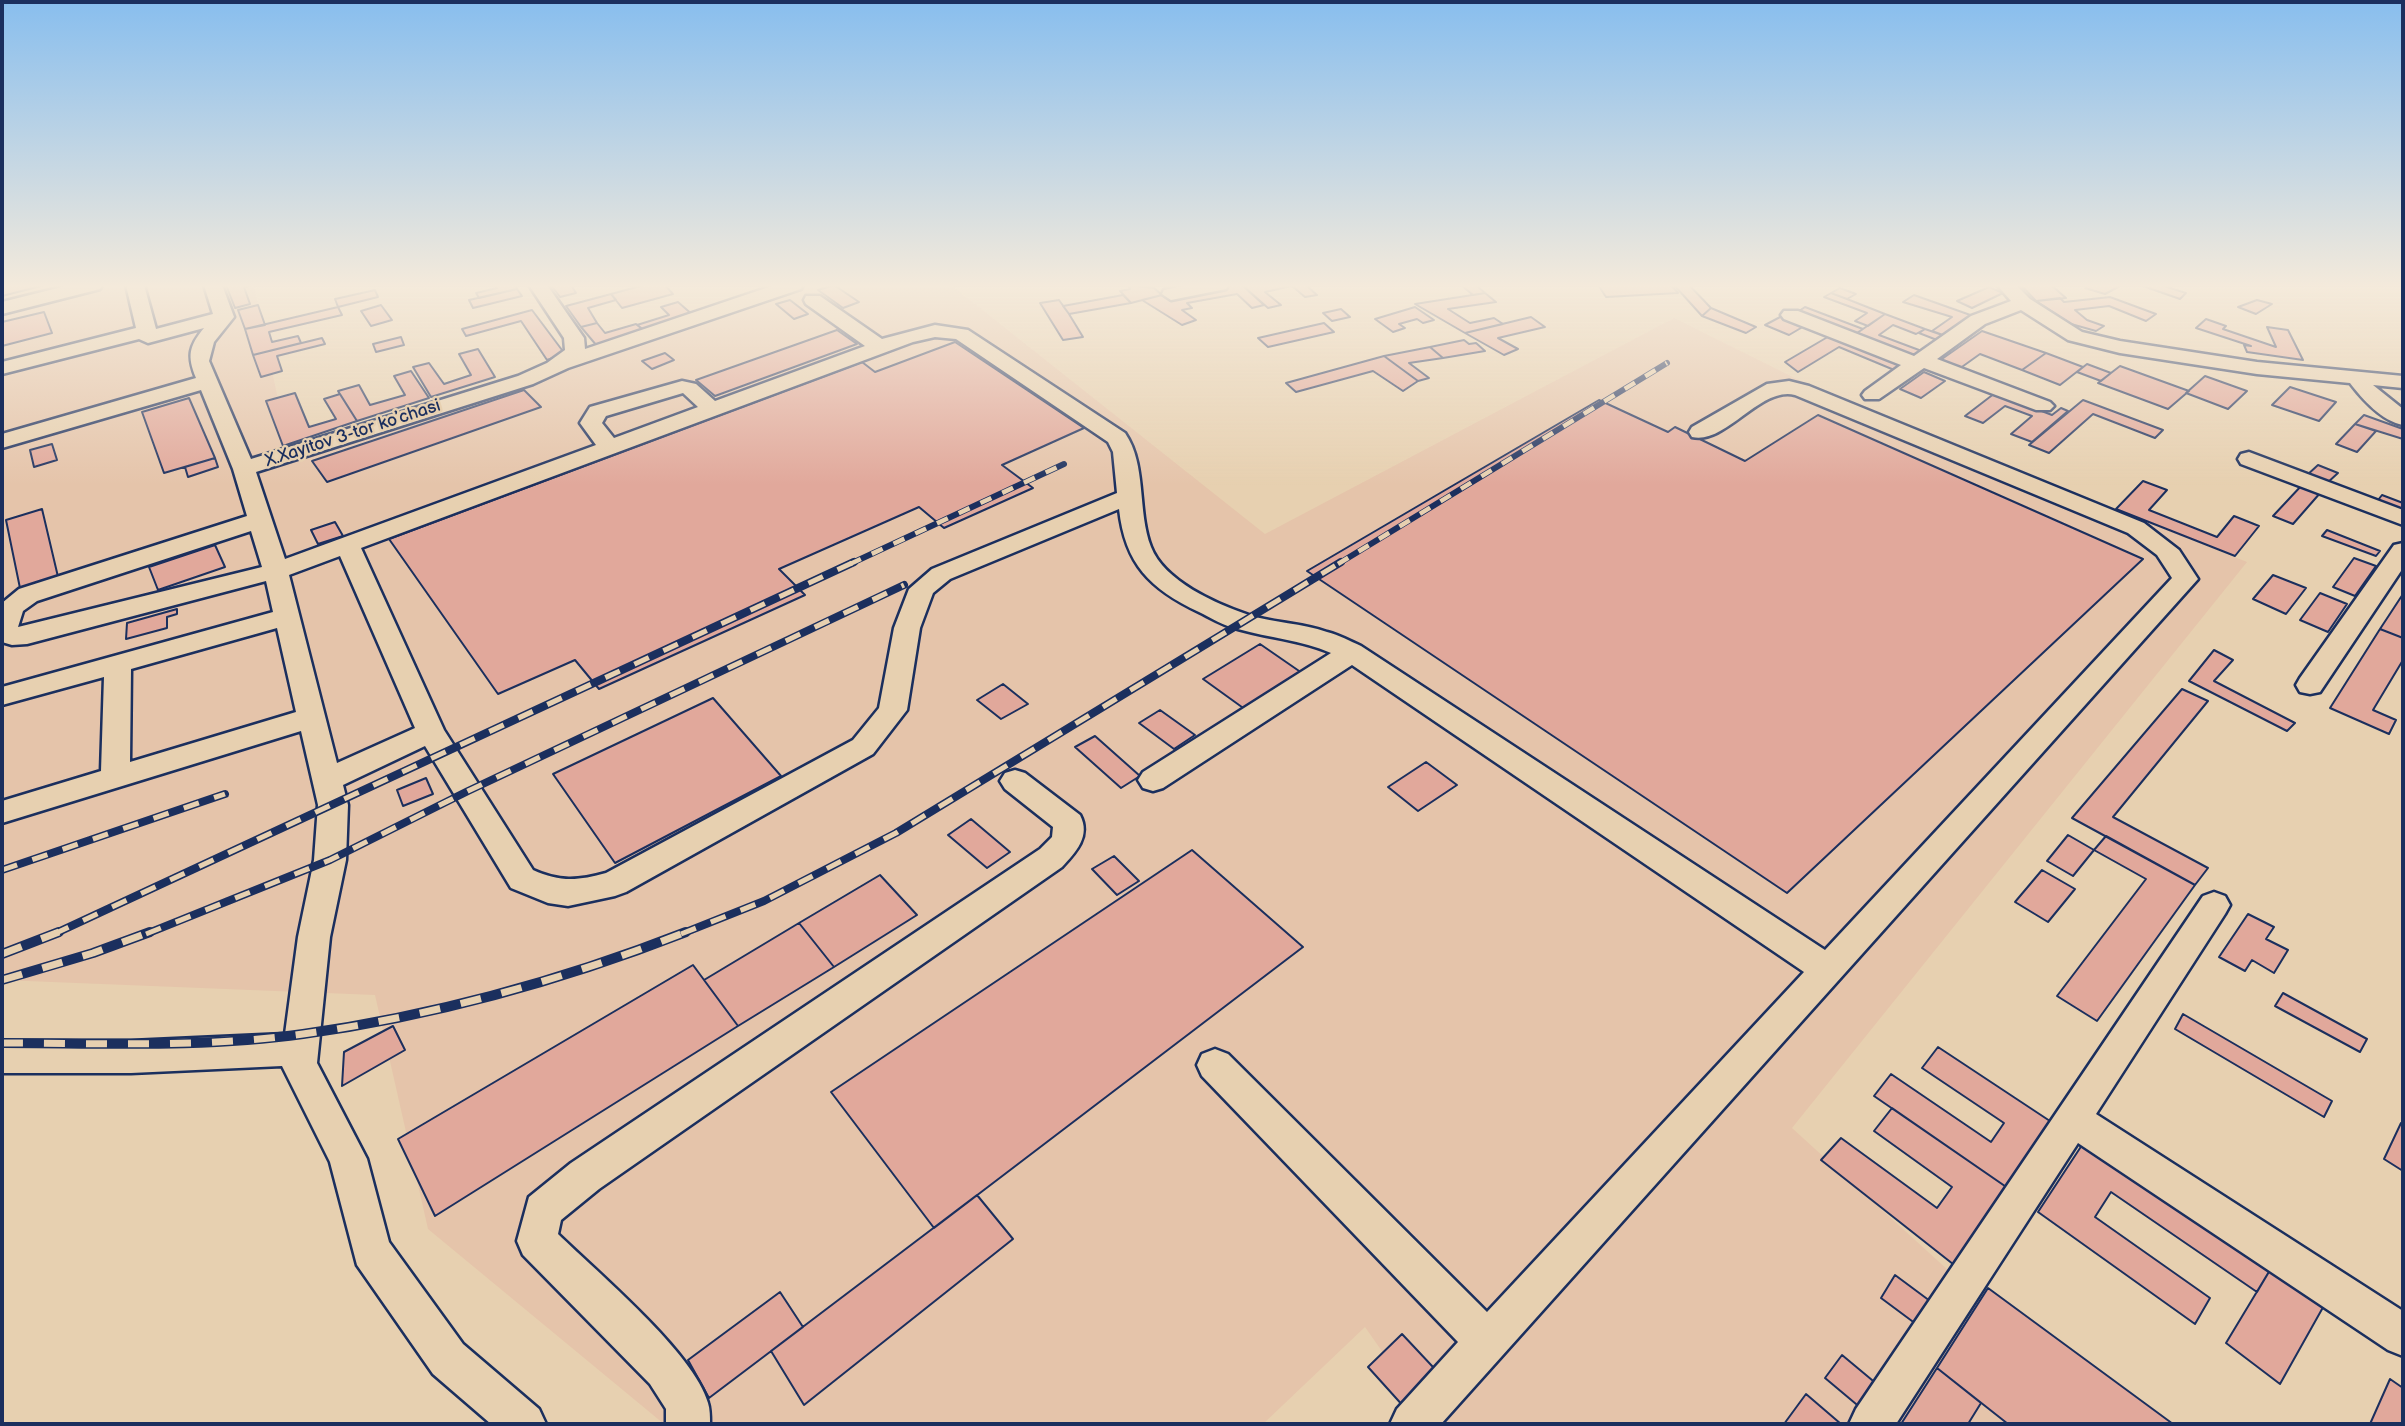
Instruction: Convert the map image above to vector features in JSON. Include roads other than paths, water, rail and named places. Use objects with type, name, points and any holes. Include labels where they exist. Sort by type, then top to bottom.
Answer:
[{"type":"street","points":[[2,368],[66,352]]},
{"type":"street","name":"X.Xayitov 3-tor koʼchasi","points":[[201,352],[199,361],[244,469],[514,383],[597,352]]},
{"type":"street","points":[[566,362],[575,352]]},
{"type":"street","points":[[260,520],[13,602],[4,602],[4,632],[14,638],[276,570],[868,352]]},
{"type":"street","points":[[987,352],[1117,438],[1124,452],[1132,519],[1139,548],[1153,570],[1177,592],[1242,622],[1319,638],[1352,652],[1827,970]]},
{"type":"street","points":[[1890,352],[2043,406]]},
{"type":"street","points":[[1872,395],[1933,352]]},
{"type":"street","points":[[2150,352],[2257,368],[2403,382]]},
{"type":"street","points":[[2356,377],[2370,395],[2403,419]]},
{"type":"street","points":[[2,441],[208,381]]},
{"type":"street","points":[[609,447],[591,423],[598,412],[681,387],[689,388],[712,409]]},
{"type":"street","points":[[1412,1424],[2185,579],[2176,559],[2161,544],[2136,528],[1802,390],[1774,388],[1700,432]]},
{"type":"street","points":[[2249,459],[2403,517]]},
{"type":"street","points":[[244,469],[276,570],[333,805],[330,860],[314,937],[299,1064],[348,1159],[371,1251],[448,1359],[524,1424]]},
{"type":"street","points":[[347,544],[431,732],[522,879],[540,888],[571,895],[615,883],[863,747],[893,710],[907,628],[922,589],[941,574],[1129,496]]},
{"type":"street","points":[[2309,685],[2403,550]]},
{"type":"street","points":[[2,696],[287,617]]},
{"type":"street","points":[[1153,780],[1352,652]]},
{"type":"street","points":[[115,777],[118,664]]},
{"type":"street","points":[[2,811],[312,717]]},
{"type":"street","points":[[327,780],[431,732]]},
{"type":"street","points":[[688,1424],[687,1404],[665,1369],[537,1241],[543,1210],[585,1176],[1051,858],[1067,841],[1069,823],[1015,782]]},
{"type":"street","points":[[1871,1424],[2214,905]]},
{"type":"street","points":[[2,1058],[131,1057],[301,1049]]},
{"type":"street","points":[[1214,1065],[1487,1342]]},
{"type":"street","points":[[2072,1119],[2403,1335]]},
{"type":"railway","points":[[1338,564],[1667,363]]},
{"type":"railway","points":[[850,564],[1064,464]]},
{"type":"railway","points":[[55,934],[854,562]]},
{"type":"railway","points":[[681,934],[764,901],[896,833],[1341,562]]},
{"type":"railway","points":[[146,934],[330,860],[468,791],[904,585]]},
{"type":"railway","points":[[2,870],[225,794]]},
{"type":"railway","points":[[55,934],[59,932]]},
{"type":"railway","points":[[2,980],[93,953],[150,932]]},
{"type":"railway","points":[[2,1043],[153,1044],[303,1034],[400,1017],[497,994],[593,966],[686,932]]},
{"type":"railway","points":[[2,954],[55,934]]}]
